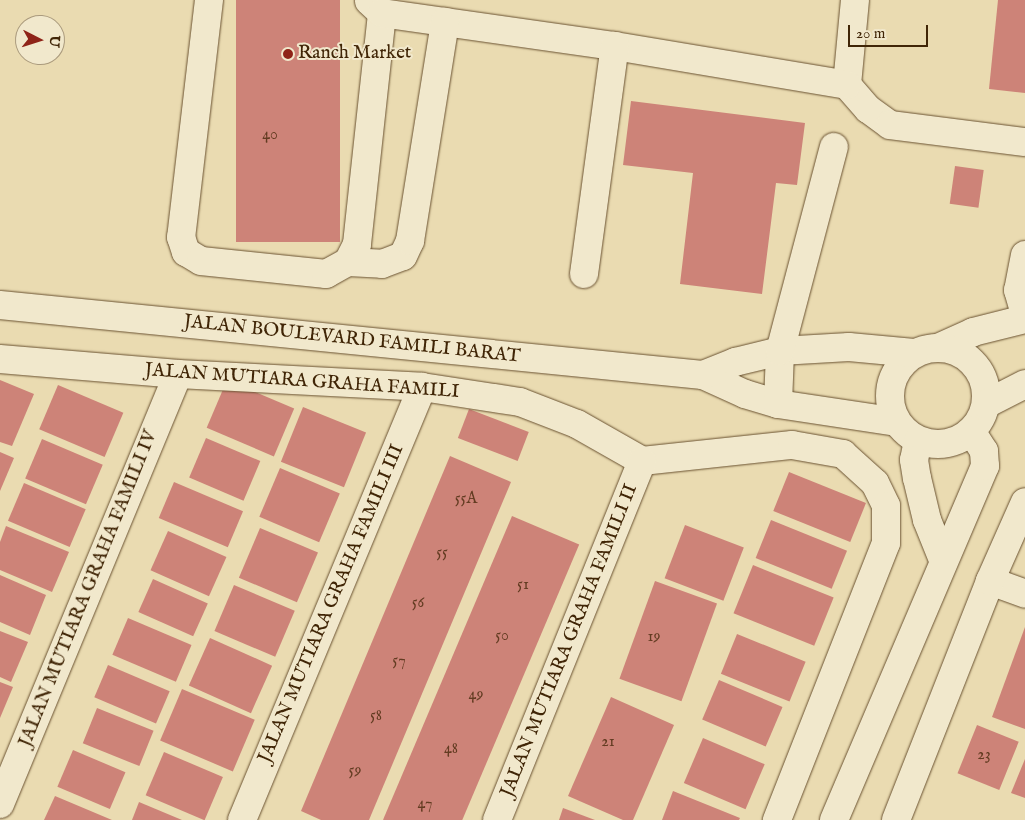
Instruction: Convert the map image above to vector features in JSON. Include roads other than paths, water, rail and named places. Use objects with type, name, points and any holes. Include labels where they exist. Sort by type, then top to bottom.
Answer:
[{"type":"street","points":[[209,0],[181,237],[186,252],[201,261],[326,274],[348,262],[382,264],[403,256],[410,242],[445,22]]},
{"type":"street","points":[[847,85],[855,0]]},
{"type":"street","points":[[348,262],[357,244],[375,6],[445,22],[616,46],[847,85],[868,109],[890,124],[1025,142]]},
{"type":"street","points":[[584,274],[616,46]]},
{"type":"street","points":[[778,404],[780,351],[834,147]]},
{"type":"street","points":[[1025,255],[1018,290],[1025,315]]},
{"type":"street","name":"JALAN BOULEVARD FAMILI BARAT","points":[[0,305],[703,375],[745,394],[778,404],[897,422]]},
{"type":"street","points":[[940,347],[968,358],[979,370],[986,386],[986,404],[971,431],[946,444],[918,441],[897,422],[890,404],[890,384],[899,366],[914,353],[940,347],[973,332],[1025,319]]},
{"type":"street","name":"JALAN BOULEVARD FAMILI BARAT","points":[[703,375],[735,362],[780,351],[848,347],[914,353]]},
{"type":"street","name":"JALAN MUTIARA GRAHA FAMILI","points":[[0,359],[178,374],[422,387],[520,402],[554,413],[642,461]]},
{"type":"street","name":"JALAN MUTIARA GRAHA FAMILI IV","points":[[0,804],[178,374]]},
{"type":"street","points":[[986,404],[1025,384]]},
{"type":"street","name":"JALAN MUTIARA GRAHA FAMILI III","points":[[242,820],[422,387]]},
{"type":"street","points":[[834,820],[943,560],[985,466],[984,451],[971,431]]},
{"type":"street","points":[[918,441],[914,460],[917,478],[926,520],[943,560]]},
{"type":"street","points":[[642,461],[792,445],[843,454],[875,483],[886,506],[886,543],[776,820]]},
{"type":"street","name":"JALAN MUTIARA GRAHA FAMILI II","points":[[497,820],[642,461]]},
{"type":"street","points":[[904,818],[990,582],[1025,502]]},
{"type":"street","points":[[990,582],[1025,594]]},
{"type":"place","name":"Ranch Market","points":[[288,54]]}]
